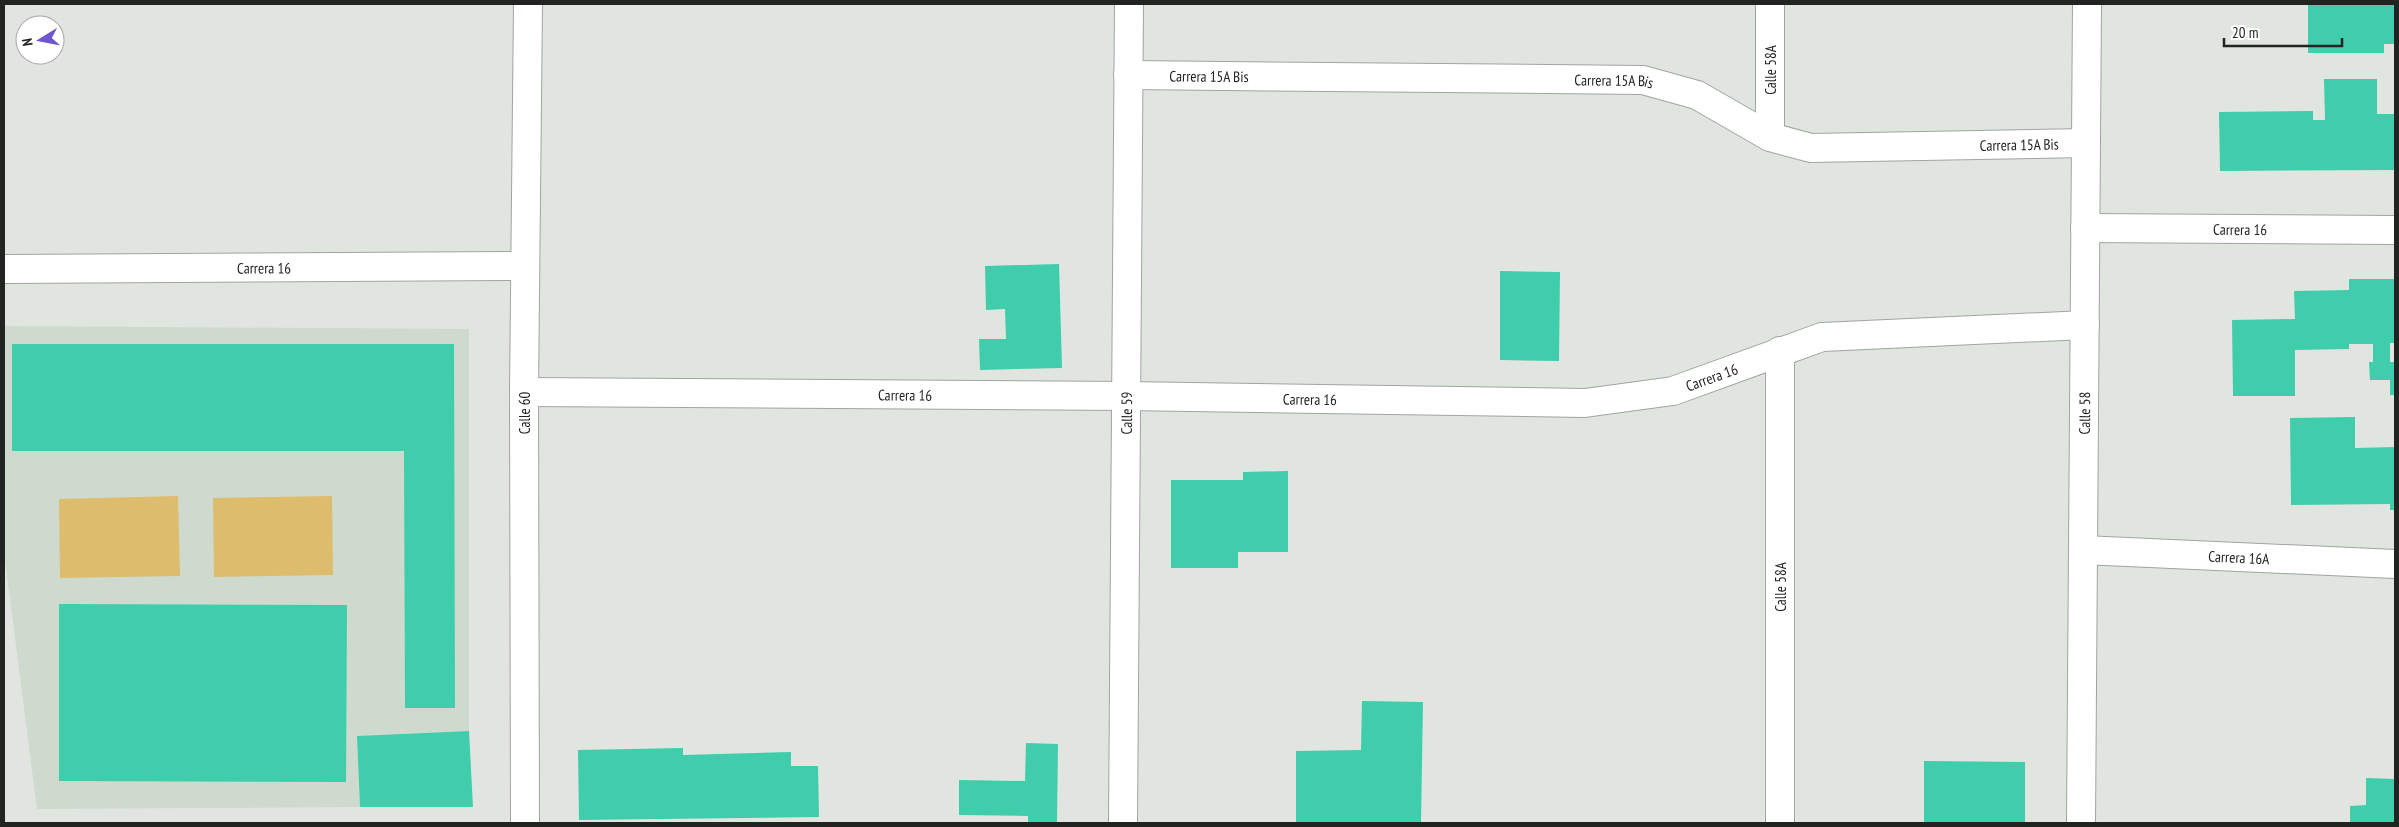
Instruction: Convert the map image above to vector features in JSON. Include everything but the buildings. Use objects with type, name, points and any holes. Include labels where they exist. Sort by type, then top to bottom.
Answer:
[{"type":"street","name":"Calle 60","points":[[525,823],[524,392],[528,4]]},
{"type":"street","name":"Calle 59","points":[[1123,823],[1129,4]]},
{"type":"street","name":"Calle 58A","points":[[1770,4],[1770,136]]},
{"type":"street","name":"Calle 58","points":[[2081,823],[2087,4]]},
{"type":"street","name":"Carrera 15A Bis","points":[[1128,75],[1644,80],[1697,95],[1770,136],[1811,148],[2086,143]]},
{"type":"street","name":"Carrera 16","points":[[2085,228],[2395,230]]},
{"type":"street","name":"Carrera 16","points":[[4,269],[525,266]]},
{"type":"street","name":"Carrera 16","points":[[524,392],[1126,396],[1585,403],[1673,391],[1822,337],[2085,325]]},
{"type":"street","name":"Calle 58A","points":[[1780,351],[1780,823]]},
{"type":"street","name":"Carrera 16A","points":[[2083,550],[2395,564]]},
{"type":"shaded area","points":[[4,326],[469,329],[469,731],[357,736],[360,807],[37,809],[4,553]]},
{"type":"shaded area","points":[[178,496],[180,576],[60,578],[59,499]]},
{"type":"shaded area","points":[[332,496],[333,575],[214,577],[213,498]]}]
